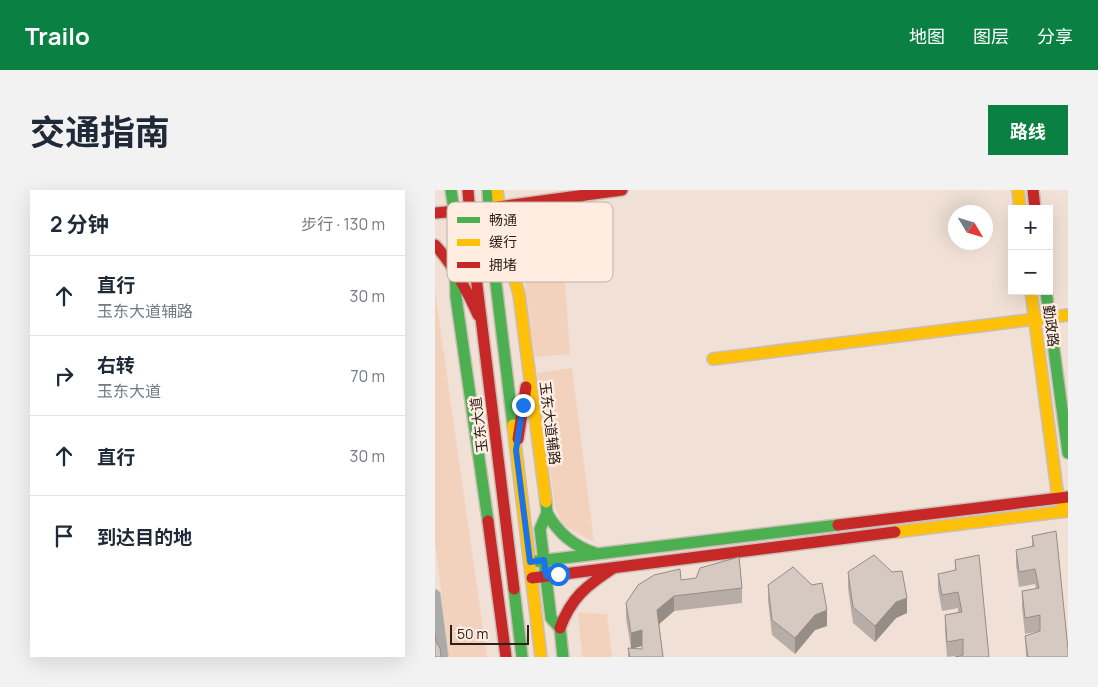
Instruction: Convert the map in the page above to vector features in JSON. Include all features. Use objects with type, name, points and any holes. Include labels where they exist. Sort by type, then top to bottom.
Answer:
[{"type":"street","points":[[488,190],[492,202]]},
{"type":"street","points":[[532,202],[622,190]]},
{"type":"street","points":[[1018,190],[1020,205]]},
{"type":"street","points":[[1033,190],[1035,205]]},
{"type":"street","points":[[570,202],[584,195]]},
{"type":"street","points":[[435,244],[447,258]]},
{"type":"street","points":[[456,282],[506,657]]},
{"type":"street","points":[[462,282],[482,322]]},
{"type":"street","name":"玉东大道","points":[[477,282],[522,657]]},
{"type":"street","points":[[496,282],[541,657]]},
{"type":"street","name":"玉东大道辅路","points":[[515,282],[519,294],[547,514],[540,529],[551,618],[560,628],[563,657]]},
{"type":"street","points":[[516,450],[527,382],[517,282]]},
{"type":"street","name":"勤政路","points":[[1032,295],[1063,498]]},
{"type":"street","name":"勤政路","points":[[1046,295],[1068,453]]},
{"type":"street","points":[[482,322],[482,304],[488,299],[493,301],[500,320]]},
{"type":"street","points":[[713,359],[1068,315]]},
{"type":"street","points":[[530,562],[1063,498],[1068,511],[532,578]]},
{"type":"street","points":[[547,514],[553,527],[570,541],[583,550],[599,554]]},
{"type":"street","points":[[560,628],[565,612],[575,597],[589,584],[617,566]]},
{"type":"street","points":[[435,595],[436,615],[443,657]]},
{"type":"shaded area","points":[[525,282],[565,282],[570,354],[535,357]]},
{"type":"shaded area","points":[[435,290],[487,657],[449,657],[435,542]]},
{"type":"shaded area","points":[[572,368],[594,542],[563,525],[555,507],[537,373]]},
{"type":"shaded area","points":[[578,613],[607,614],[612,657],[582,657]]},
{"type":"building","points":[[1056,531],[1068,657],[1028,657],[1025,636],[1040,631],[1040,615],[1025,618],[1022,591],[1039,588],[1035,569],[1019,572],[1016,550],[1034,546],[1032,536]]},
{"type":"building","points":[[874,555],[892,572],[902,571],[907,598],[896,602],[875,626],[853,607],[848,572]]},
{"type":"building","points":[[979,555],[989,657],[955,657],[963,655],[963,639],[947,642],[945,615],[962,612],[958,592],[942,595],[938,574],[956,570],[955,560]]},
{"type":"building","points":[[739,557],[742,588],[674,596],[657,610],[663,657],[630,657],[628,648],[642,649],[642,630],[631,633],[626,603],[638,585],[654,575],[680,569],[681,580],[696,578],[700,568]]},
{"type":"building","points":[[793,567],[812,585],[822,583],[827,610],[815,615],[795,638],[772,620],[768,585]]},
{"type":"building","points":[[435,633],[436,642],[440,648],[441,657],[435,657]]},
{"type":"traffic: fast","points":[[451,190],[453,202]]},
{"type":"traffic: fast","points":[[488,190],[489,202]]},
{"type":"traffic: fast","points":[[570,202],[584,195]]},
{"type":"traffic: fast","points":[[456,282],[456,297],[488,521]]},
{"type":"traffic: fast","points":[[496,282],[513,425]]},
{"type":"traffic: fast","points":[[1047,295],[1068,453]]},
{"type":"traffic: fast","points":[[546,502],[547,513],[540,529],[551,618],[560,628],[563,657]]},
{"type":"traffic: fast","points":[[547,513],[561,533],[573,543],[595,553]]},
{"type":"traffic: fast","points":[[530,562],[838,525]]},
{"type":"traffic: fast","points":[[514,589],[522,657]]},
{"type":"traffic: slow","points":[[497,190],[498,202]]},
{"type":"traffic: slow","points":[[1018,190],[1020,205]]},
{"type":"traffic: slow","points":[[515,282],[519,294],[546,502]]},
{"type":"traffic: slow","points":[[1032,295],[1058,498],[1064,506]]},
{"type":"traffic: slow","points":[[713,359],[1068,315]]},
{"type":"traffic: slow","points":[[513,425],[541,657]]},
{"type":"traffic: slow","points":[[895,532],[1068,511]]},
{"type":"traffic: jam","points":[[468,190],[469,202]]},
{"type":"traffic: jam","points":[[534,202],[622,190]]},
{"type":"traffic: jam","points":[[1033,190],[1035,205]]},
{"type":"traffic: jam","points":[[435,213],[447,212]]},
{"type":"traffic: jam","points":[[435,245],[447,260]]},
{"type":"traffic: jam","points":[[461,282],[478,315]]},
{"type":"traffic: jam","points":[[477,282],[514,589]]},
{"type":"traffic: jam","points":[[518,439],[526,387]]},
{"type":"traffic: jam","points":[[838,525],[1068,497]]},
{"type":"traffic: jam","points":[[488,521],[506,657]]},
{"type":"traffic: jam","points":[[532,578],[895,532]]},
{"type":"traffic: jam","points":[[560,628],[569,609],[580,594],[594,581],[612,569]]},
{"type":"route","points":[[523,405],[516,450],[530,562],[544,560],[546,576],[558,574]]}]
